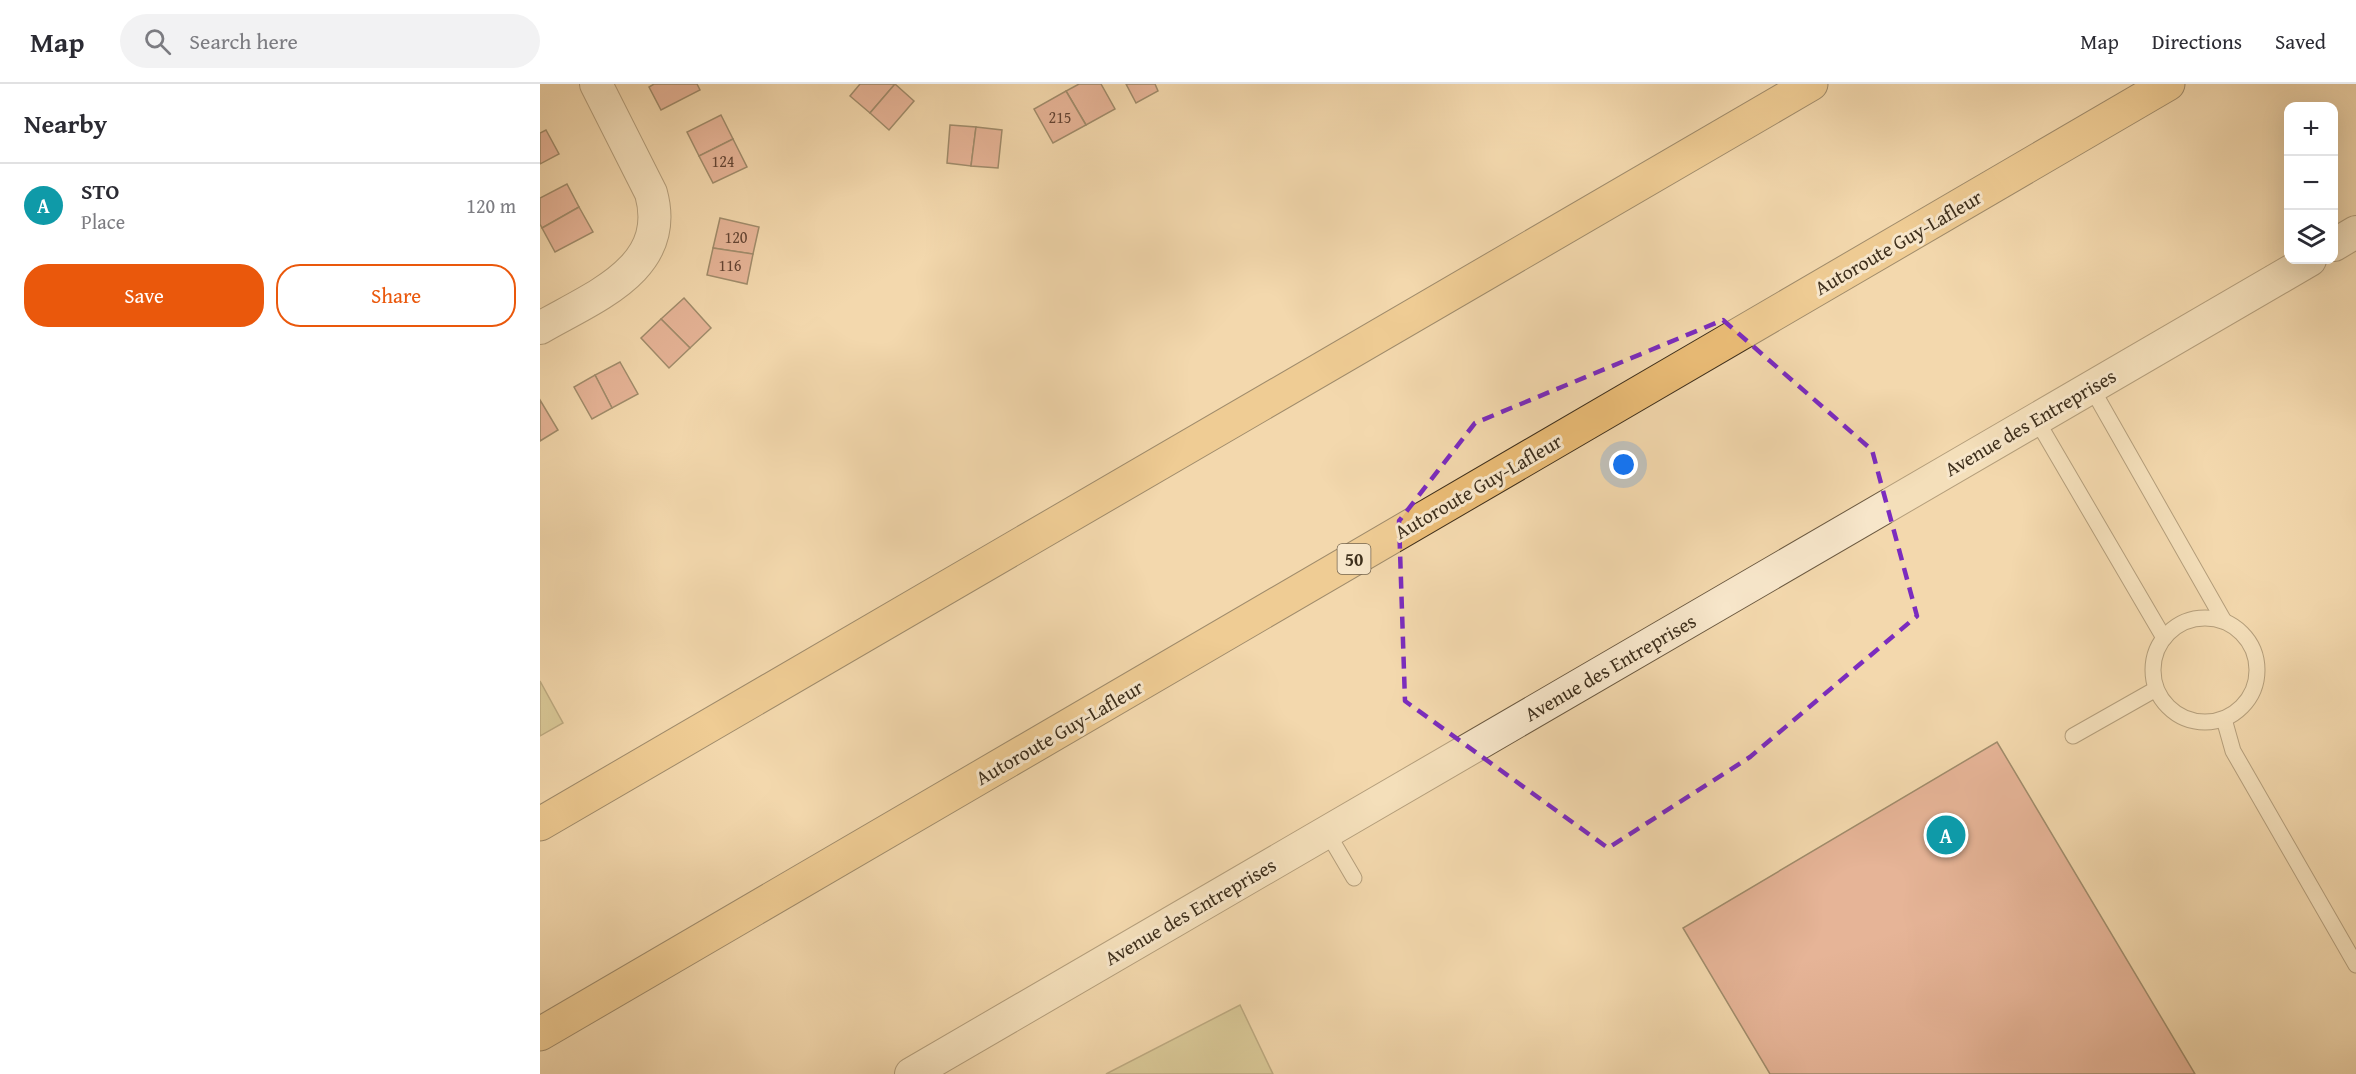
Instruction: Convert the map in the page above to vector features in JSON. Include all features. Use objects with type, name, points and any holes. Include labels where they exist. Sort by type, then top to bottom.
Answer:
[{"type":"highway","points":[[540,824],[1811,84]]},
{"type":"highway","name":"Autoroute Guy-Lafleur","points":[[540,1034],[2168,84]]},
{"type":"street","points":[[540,328],[629,274],[646,252],[655,225],[656,209],[651,193],[596,84]]},
{"type":"street","points":[[2338,243],[2356,232]]},
{"type":"street","name":"Avenue des Entreprises","points":[[911,1074],[2303,264]]},
{"type":"lane","points":[[2091,387],[2224,621]]},
{"type":"lane","points":[[2036,419],[2164,638]]},
{"type":"lane","points":[[2208,618],[2224,621],[2239,630],[2250,644],[2257,670],[2250,695],[2239,710],[2224,718],[2206,722],[2188,720],[2166,705],[2156,689],[2153,663],[2155,654],[2164,638],[2176,627],[2191,620],[2208,618]]},
{"type":"lane","points":[[2073,736],[2156,689]]},
{"type":"lane","points":[[2224,718],[2234,752],[2356,965]]},
{"type":"lane","points":[[1327,832],[1354,878]]},
{"type":"highlighted area","points":[[1723,320],[1872,450],[1917,616],[1750,757],[1608,848],[1405,701],[1399,521],[1475,423]]},
{"type":"shaded area","points":[[540,681],[563,723],[540,736]]},
{"type":"shaded area","points":[[1240,1005],[1273,1074],[1106,1074]]},
{"type":"building","points":[[654,84],[697,84],[700,90],[661,110],[649,87]]},
{"type":"building","points":[[860,84],[895,84],[870,113],[850,96]]},
{"type":"building","points":[[895,84],[914,101],[889,130],[870,113]]},
{"type":"building","points":[[1079,84],[1101,84],[1115,109],[1086,125],[1066,91]]},
{"type":"building","points":[[1126,84],[1155,84],[1158,91],[1136,103]]},
{"type":"building","points":[[1066,91],[1086,125],[1053,143],[1034,109]]},
{"type":"building","points":[[721,115],[733,139],[699,156],[687,132]]},
{"type":"building","points":[[950,125],[976,127],[971,166],[947,163]]},
{"type":"building","points":[[976,127],[1002,130],[998,168],[971,166]]},
{"type":"building","points":[[546,130],[559,154],[540,164],[540,133]]},
{"type":"building","points":[[733,139],[747,167],[713,183],[699,156]]},
{"type":"building","points":[[567,184],[579,207],[542,228],[540,198]]},
{"type":"building","points":[[579,207],[593,232],[555,252],[542,228]]},
{"type":"building","points":[[720,218],[759,227],[753,254],[713,248]]},
{"type":"building","points":[[713,248],[753,254],[747,284],[707,275]]},
{"type":"building","points":[[684,298],[711,328],[690,348],[661,319]]},
{"type":"building","points":[[661,319],[690,348],[669,368],[641,338]]},
{"type":"building","points":[[620,362],[638,394],[612,408],[595,375]]},
{"type":"building","points":[[595,375],[612,408],[592,419],[574,387]]},
{"type":"building","points":[[540,400],[558,430],[540,441]]},
{"type":"building","points":[[1997,742],[2195,1074],[1770,1074],[1683,928]]},
{"type":"place","name":"STO","points":[[1946,835]]}]
